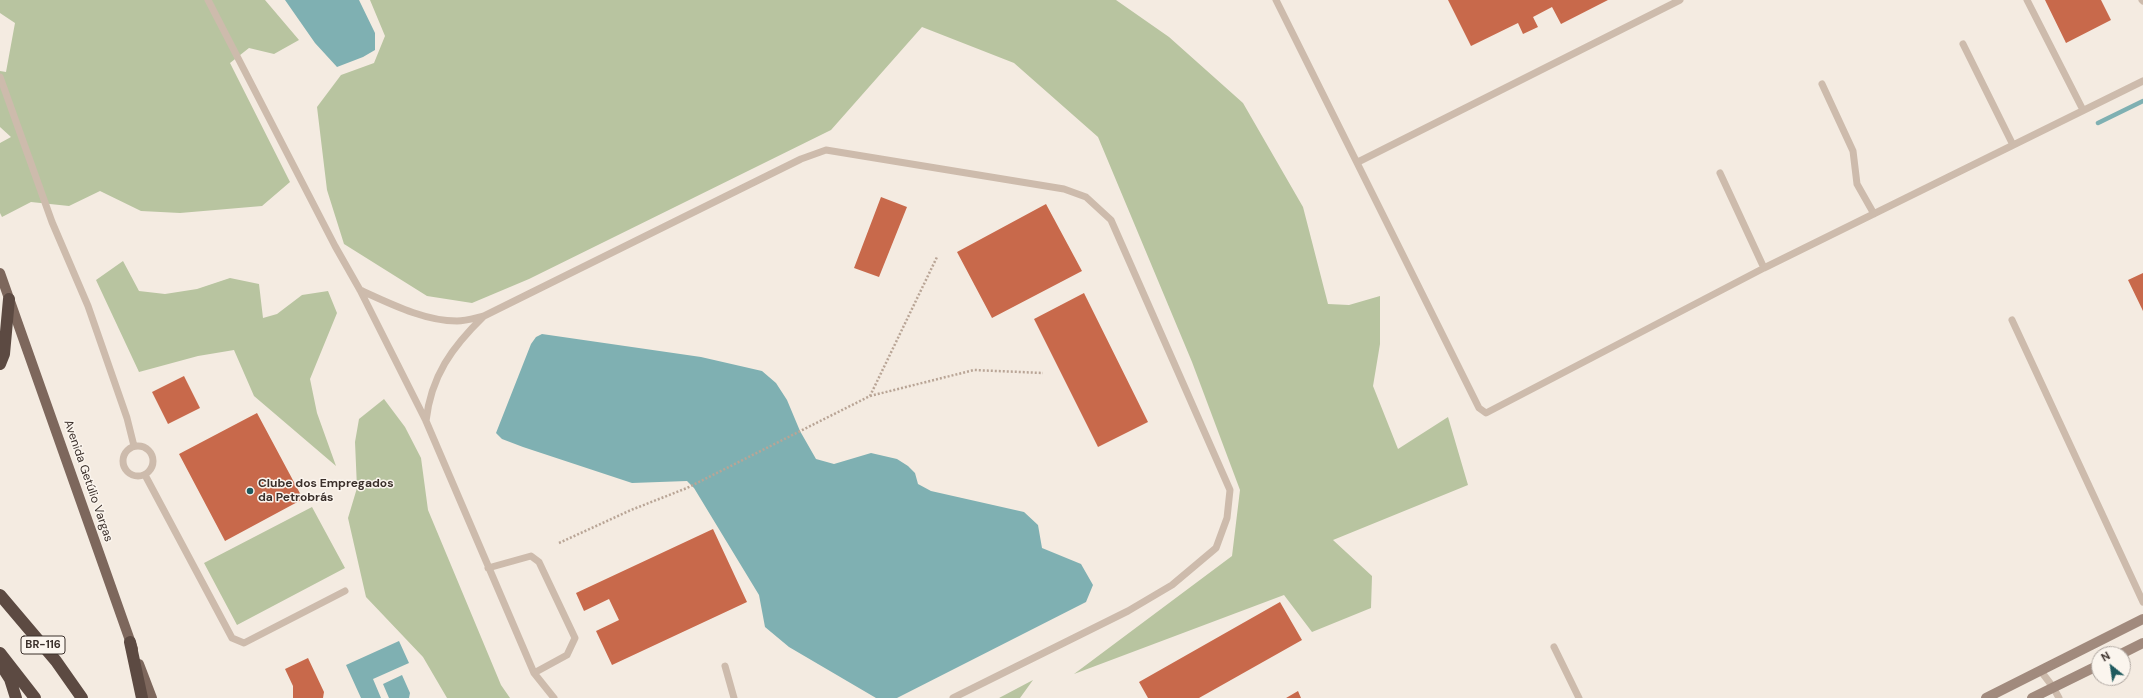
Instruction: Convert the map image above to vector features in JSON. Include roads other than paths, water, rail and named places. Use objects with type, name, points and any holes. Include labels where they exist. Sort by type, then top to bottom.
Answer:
[{"type":"highway","points":[[0,364],[4,354],[10,299]]},
{"type":"highway","name":"BR-116","points":[[0,595],[56,661],[82,698]]},
{"type":"highway","points":[[130,642],[142,698]]},
{"type":"highway","name":"BR-116","points":[[0,653],[35,698]]},
{"type":"highway","points":[[0,664],[10,679],[16,698]]},
{"type":"main road","name":"Avenida Getúlio Vargas","points":[[0,272],[130,642],[152,698]]},
{"type":"main road","points":[[1986,698],[2143,619]]},
{"type":"main road","points":[[2131,649],[2143,643]]},
{"type":"main road","points":[[2032,698],[2091,669]]},
{"type":"lane","points":[[208,0],[335,246],[360,290],[426,421],[534,673],[554,698]]},
{"type":"lane","points":[[1276,0],[1358,162],[1479,408],[1486,413],[1764,268],[2143,81]]},
{"type":"lane","points":[[1358,162],[1680,0]]},
{"type":"lane","points":[[2027,0],[2083,110]]},
{"type":"lane","points":[[1963,44],[2013,145]]},
{"type":"lane","points":[[0,77],[52,222],[88,306],[127,418],[134,446]]},
{"type":"lane","points":[[1822,84],[1853,151],[1857,184],[1874,214]]},
{"type":"lane","points":[[360,290],[409,312],[437,318],[457,321],[484,316],[801,159],[826,150],[1064,189],[1086,197],[1111,220],[1230,490],[1227,518],[1216,548],[1172,585],[1128,611],[953,698]]},
{"type":"lane","points":[[1720,173],[1764,268]]},
{"type":"lane","points":[[426,421],[428,401],[444,363],[461,339],[484,316]]},
{"type":"lane","points":[[2012,320],[2143,602]]},
{"type":"lane","points":[[134,446],[147,448],[154,459],[150,471],[145,475],[136,477],[128,473],[123,466],[122,458],[126,450],[134,446]]},
{"type":"lane","points":[[145,475],[232,638],[244,643],[345,591]]},
{"type":"lane","points":[[488,568],[531,556],[539,562],[575,638],[567,655],[534,673]]},
{"type":"lane","points":[[1554,647],[1579,698]]},
{"type":"lane","points":[[724,666],[734,698]]},
{"type":"lane","points":[[2040,670],[2053,687],[2059,698]]},
{"type":"water","points":[[285,0],[359,0],[375,33],[375,50],[363,57],[337,67],[315,43]]},
{"type":"water","points":[[542,334],[701,357],[762,371],[776,383],[787,400],[800,431],[816,459],[834,464],[871,453],[897,459],[908,466],[915,473],[918,484],[931,491],[1024,512],[1038,525],[1042,548],[1081,564],[1093,585],[1086,602],[897,698],[876,698],[789,647],[765,627],[759,595],[694,488],[687,481],[632,483],[523,447],[502,439],[496,433],[531,344],[536,337]]},
{"type":"water","points":[[399,641],[409,663],[373,679],[381,698],[361,698],[346,665]]},
{"type":"water","points":[[402,675],[410,693],[409,698],[389,698],[383,684]]},
{"type":"waterway","points":[[2098,123],[2143,101]]},
{"type":"place","name":"Clube dos Empregados da Petrobrás","points":[[250,491]]}]
